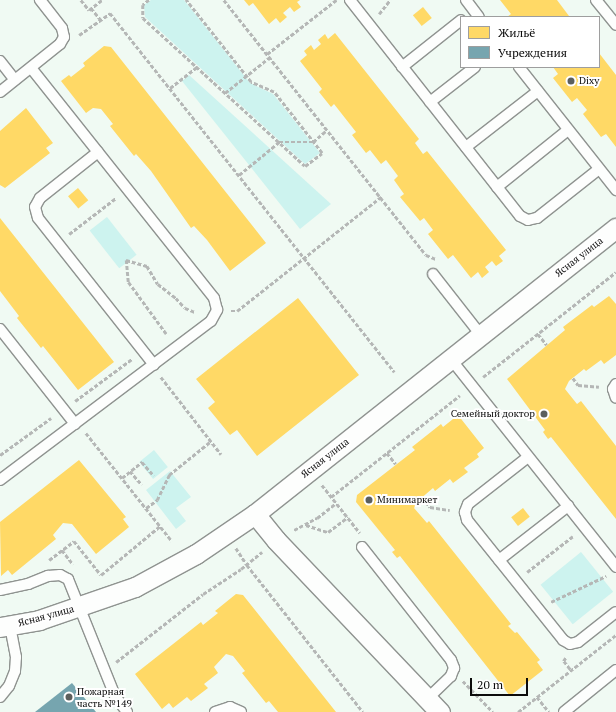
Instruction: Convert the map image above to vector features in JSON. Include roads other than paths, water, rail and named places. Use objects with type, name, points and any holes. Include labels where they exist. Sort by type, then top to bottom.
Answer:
[{"type":"street","name":"Ясная улица","points":[[5,626],[80,607],[135,587],[196,554],[254,514],[616,228]]},
{"type":"street","points":[[254,514],[276,540],[440,712]]},
{"type":"lane","points":[[0,92],[32,68],[60,44],[64,37],[62,28],[40,0]]},
{"type":"lane","points":[[350,0],[520,216],[528,220],[537,218],[600,169]]},
{"type":"lane","points":[[466,0],[477,14]]},
{"type":"lane","points":[[596,0],[616,24]]},
{"type":"lane","points":[[402,66],[460,21]]},
{"type":"lane","points":[[0,61],[15,80]]},
{"type":"lane","points":[[0,480],[211,321],[217,310],[214,298],[32,68]]},
{"type":"lane","points":[[430,102],[474,68]]},
{"type":"lane","points":[[520,68],[616,190]]},
{"type":"lane","points":[[466,148],[538,91]]},
{"type":"lane","points":[[497,186],[568,130]]},
{"type":"lane","points":[[98,152],[40,198],[35,207],[38,218],[153,365]]},
{"type":"lane","points":[[433,274],[480,334]]},
{"type":"lane","points":[[0,329],[76,423]]},
{"type":"lane","points":[[450,358],[568,506],[614,570]]},
{"type":"lane","points":[[528,457],[468,504],[465,512],[467,520],[563,640],[570,644],[578,642],[616,612]]},
{"type":"lane","points":[[499,560],[568,506]]},
{"type":"lane","points":[[362,547],[451,660],[454,668],[451,676],[427,698]]},
{"type":"lane","points":[[0,590],[60,575],[68,579],[115,696],[127,712]]},
{"type":"lane","points":[[0,697],[9,686],[14,671],[16,657],[5,626]]},
{"type":"lane","points":[[564,712],[616,670]]},
{"type":"lane","points":[[215,712],[230,707],[241,712]]},
{"type":"place","name":"Dixy","points":[[571,81]]},
{"type":"place","name":"Семейный доктор","points":[[544,414]]},
{"type":"place","name":"Минимаркет","points":[[369,500]]},
{"type":"place","name":"Пожарная чаcть №149","points":[[69,697]]}]
